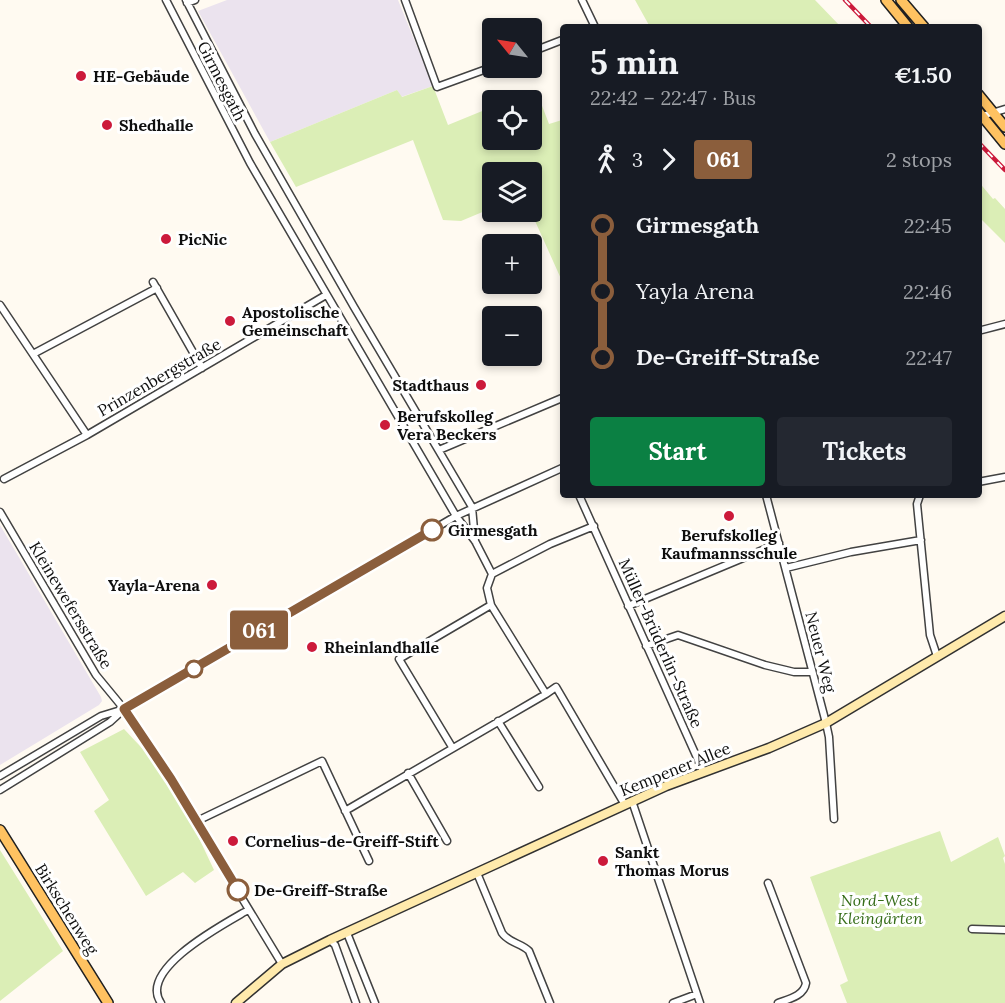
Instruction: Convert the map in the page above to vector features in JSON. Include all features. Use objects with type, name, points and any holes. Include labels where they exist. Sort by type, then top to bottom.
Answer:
[{"type":"main road","points":[[886,0],[906,24]]},
{"type":"main road","points":[[902,0],[922,24]]},
{"type":"main road","points":[[982,99],[1005,127]]},
{"type":"main road","points":[[982,116],[1005,144]]},
{"type":"main road","name":"Birkschenweg","points":[[0,830],[108,1003]]},
{"type":"street","name":"Girmesgath","points":[[166,0],[250,163],[456,516],[475,542]]},
{"type":"street","points":[[186,1],[195,0]]},
{"type":"street","points":[[405,0],[437,87],[482,71]]},
{"type":"street","points":[[582,0],[594,24]]},
{"type":"street","name":"Girmesgath","points":[[186,1],[255,134],[472,507]]},
{"type":"street","points":[[542,48],[560,41]]},
{"type":"street","points":[[982,114],[1005,109]]},
{"type":"street","points":[[33,354],[155,285],[202,368]]},
{"type":"street","name":"Prinzenbergstraße","points":[[4,479],[87,435],[326,295]]},
{"type":"street","points":[[0,305],[87,435]]},
{"type":"street","points":[[982,330],[1005,324]]},
{"type":"street","points":[[439,450],[560,399]]},
{"type":"street","points":[[0,776],[102,716],[124,709],[472,507],[560,469]]},
{"type":"street","points":[[982,481],[1005,477]]},
{"type":"street","name":"Müller-Brüderlin-Straße","points":[[580,498],[702,771]]},
{"type":"street","name":"Neuer Weg","points":[[767,498],[826,723],[834,819]]},
{"type":"street","points":[[919,498],[917,504],[930,635],[937,656]]},
{"type":"street","points":[[472,507],[475,542],[492,574]]},
{"type":"street","name":"Kleinewefersstraße","points":[[0,512],[96,675],[124,709]]},
{"type":"street","points":[[546,694],[491,605],[487,588],[492,574],[550,544],[594,526]]},
{"type":"street","points":[[786,568],[851,552],[921,540]]},
{"type":"street","points":[[628,606],[779,543]]},
{"type":"street","points":[[452,747],[399,659],[491,605]]},
{"type":"street","name":"Kempener Allee","points":[[236,1003],[282,964],[330,940],[628,803],[702,771],[769,748],[826,723],[1005,616]]},
{"type":"street","points":[[646,646],[678,635],[765,665],[794,672],[811,672]]},
{"type":"street","points":[[345,811],[556,687],[628,803],[700,1003]]},
{"type":"street","points":[[0,790],[110,722],[124,709]]},
{"type":"street","points":[[124,709],[197,821],[282,964]]},
{"type":"street","points":[[498,721],[539,787]]},
{"type":"street","points":[[197,821],[322,761],[369,861]]},
{"type":"street","points":[[408,773],[447,841]]},
{"type":"street","points":[[477,873],[502,933],[507,939],[529,951],[550,1003]]},
{"type":"street","points":[[768,883],[806,983],[801,994],[778,1003]]},
{"type":"street","points":[[161,1003],[156,991],[157,984],[170,965],[193,943],[248,910]]},
{"type":"street","points":[[972,929],[1005,930]]},
{"type":"street","points":[[347,933],[375,1003]]},
{"type":"street","points":[[330,940],[335,945],[356,1003]]},
{"type":"street","points":[[673,1003],[698,994]]},
{"type":"shaded area","points":[[227,0],[398,0],[433,86],[401,97],[397,90],[270,142],[198,11]]},
{"type":"shaded area","points":[[0,525],[102,701],[0,765]]},
{"type":"green space","points":[[635,0],[815,0],[838,24],[648,24]]},
{"type":"green space","points":[[433,86],[448,125],[482,111],[482,150],[542,150],[542,106],[549,124],[560,121],[560,277],[535,222],[542,222],[542,162],[482,162],[482,212],[461,221],[443,220],[413,140],[296,187],[270,142],[397,90],[402,97]]},
{"type":"green space","points":[[982,186],[1005,209],[1005,243],[982,220]]},
{"type":"green space","points":[[124,729],[171,779],[214,870],[195,883],[183,872],[146,896],[94,811],[109,800],[80,752]]},
{"type":"green space","name":"Nord-West Kleingärten","points":[[940,831],[951,862],[998,837],[1005,856],[1003,858],[1005,864],[1005,1003],[847,1003],[840,985],[848,981],[810,877]]},
{"type":"green space","points":[[0,850],[63,951],[0,1001]]},
{"type":"railway","points":[[845,0],[868,24]]},
{"type":"railway","points":[[982,146],[1005,170]]},
{"type":"bus line","name":"061","points":[[238,890],[171,779],[124,709],[432,530]]},
{"type":"place","name":"HE-Gebäude","points":[[81,76]]},
{"type":"place","name":"Shedhalle","points":[[107,125]]},
{"type":"place","name":"PicNic","points":[[166,239]]},
{"type":"place","name":"Apostolische Gemeinschaft","points":[[230,321]]},
{"type":"place","name":"Stadthaus","points":[[481,385]]},
{"type":"place","name":"Berufskolleg Vera Beckers","points":[[385,425]]},
{"type":"place","name":"Berufskolleg Kaufmannsschule","points":[[729,516]]},
{"type":"place","name":"Girmesgath","points":[[432,530]]},
{"type":"place","name":"Yayla-Arena","points":[[212,585]]},
{"type":"place","name":"Rheinlandhalle","points":[[312,647]]},
{"type":"place","name":"Cornelius-de-Greiff-Stift","points":[[233,841]]},
{"type":"place","name":"Sankt Thomas Morus","points":[[603,861]]},
{"type":"place","name":"De-Greiff-Straße","points":[[238,890]]}]
